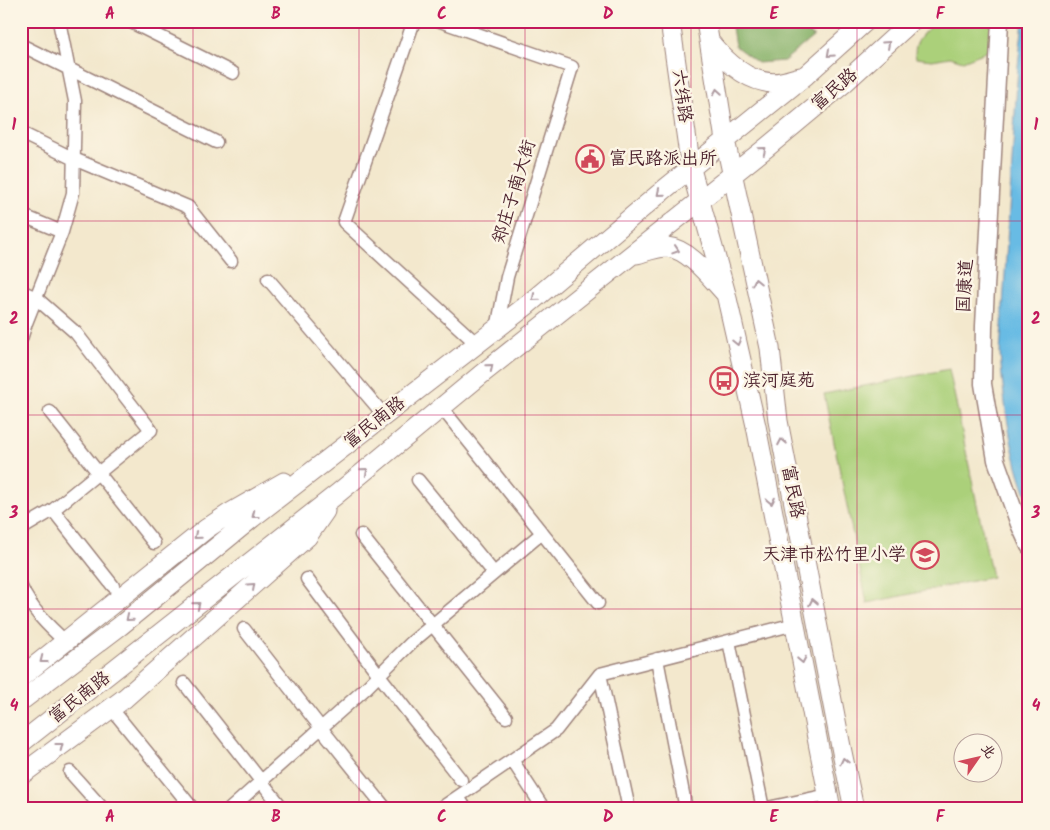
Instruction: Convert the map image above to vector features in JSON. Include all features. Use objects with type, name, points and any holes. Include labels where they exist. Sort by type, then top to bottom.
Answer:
[{"type":"main road","name":"六纬路","points":[[670,21],[691,169],[700,201]]},
{"type":"main road","name":"六纬路","points":[[706,21],[725,140],[733,174]]},
{"type":"main road","name":"富民路","points":[[725,140],[806,75],[866,21]]},
{"type":"main road","name":"富民路","points":[[629,256],[700,201],[842,84],[912,21]]},
{"type":"main road","points":[[709,41],[719,54],[733,66],[763,82],[781,83],[806,75]]},
{"type":"main road","name":"富民南路","points":[[21,701],[68,667],[252,518],[526,306],[725,140]]},
{"type":"main road","name":"富民路","points":[[733,174],[770,348],[778,421],[854,809]]},
{"type":"main road","name":"富民路","points":[[700,201],[726,294],[756,426],[830,802]]},
{"type":"main road","points":[[629,256],[655,248],[668,247],[685,253],[726,294]]},
{"type":"main road","name":"富民南路","points":[[21,744],[337,494],[629,256]]},
{"type":"main road","points":[[21,677],[206,528],[292,478],[315,470]]},
{"type":"main road","points":[[21,776],[125,698],[307,537],[337,494]]},
{"type":"street","points":[[21,339],[62,232],[73,193],[75,101],[59,21]]},
{"type":"street","points":[[129,21],[233,73]]},
{"type":"street","points":[[414,21],[344,222],[477,344]]},
{"type":"street","name":"郑庄子南大街","points":[[440,21],[572,67],[507,276],[496,329]]},
{"type":"street","name":"国康道","points":[[1000,21],[984,326],[983,384],[996,460],[1029,546]]},
{"type":"street","points":[[21,45],[216,142]]},
{"type":"street","points":[[21,133],[74,159],[188,207],[231,261]]},
{"type":"street","points":[[21,215],[62,232]]},
{"type":"street","points":[[268,279],[384,415]]},
{"type":"street","points":[[21,291],[36,298],[76,333],[151,430],[53,510],[21,529]]},
{"type":"street","points":[[442,408],[598,603]]},
{"type":"street","points":[[50,412],[154,543]]},
{"type":"street","points":[[418,480],[494,573]]},
{"type":"street","points":[[53,510],[113,586]]},
{"type":"street","points":[[230,809],[321,728],[411,643],[542,533]]},
{"type":"street","points":[[361,535],[506,717]]},
{"type":"street","points":[[307,579],[378,675],[461,780]]},
{"type":"street","points":[[21,587],[27,600],[66,642]]},
{"type":"street","points":[[440,809],[556,730],[600,674],[795,624]]},
{"type":"street","points":[[244,629],[386,809]]},
{"type":"street","points":[[729,641],[763,809],[830,802]]},
{"type":"street","points":[[657,659],[686,809]]},
{"type":"street","points":[[600,674],[628,809]]},
{"type":"street","points":[[184,683],[283,809]]},
{"type":"street","points":[[112,708],[193,809]]},
{"type":"street","points":[[512,760],[544,809]]},
{"type":"street","points":[[70,772],[102,809]]},
{"type":"street","points":[[458,797],[466,809]]},
{"type":"green space","points":[[731,21],[779,21],[814,36],[784,61],[758,63],[735,46]]},
{"type":"green space","points":[[992,21],[990,50],[963,61],[950,57],[932,60],[916,58],[917,42],[935,22]]},
{"type":"green space","points":[[949,369],[992,577],[867,603],[824,394]]},
{"type":"water","points":[[1023,21],[1029,21],[1029,502],[1017,466],[1009,429],[1000,354],[1018,66]]},
{"type":"place","name":"富民路派出所","points":[[590,159]]},
{"type":"place","name":"滨河庭苑","points":[[724,381]]},
{"type":"place","name":"天津市松竹里小学","points":[[925,555]]}]
